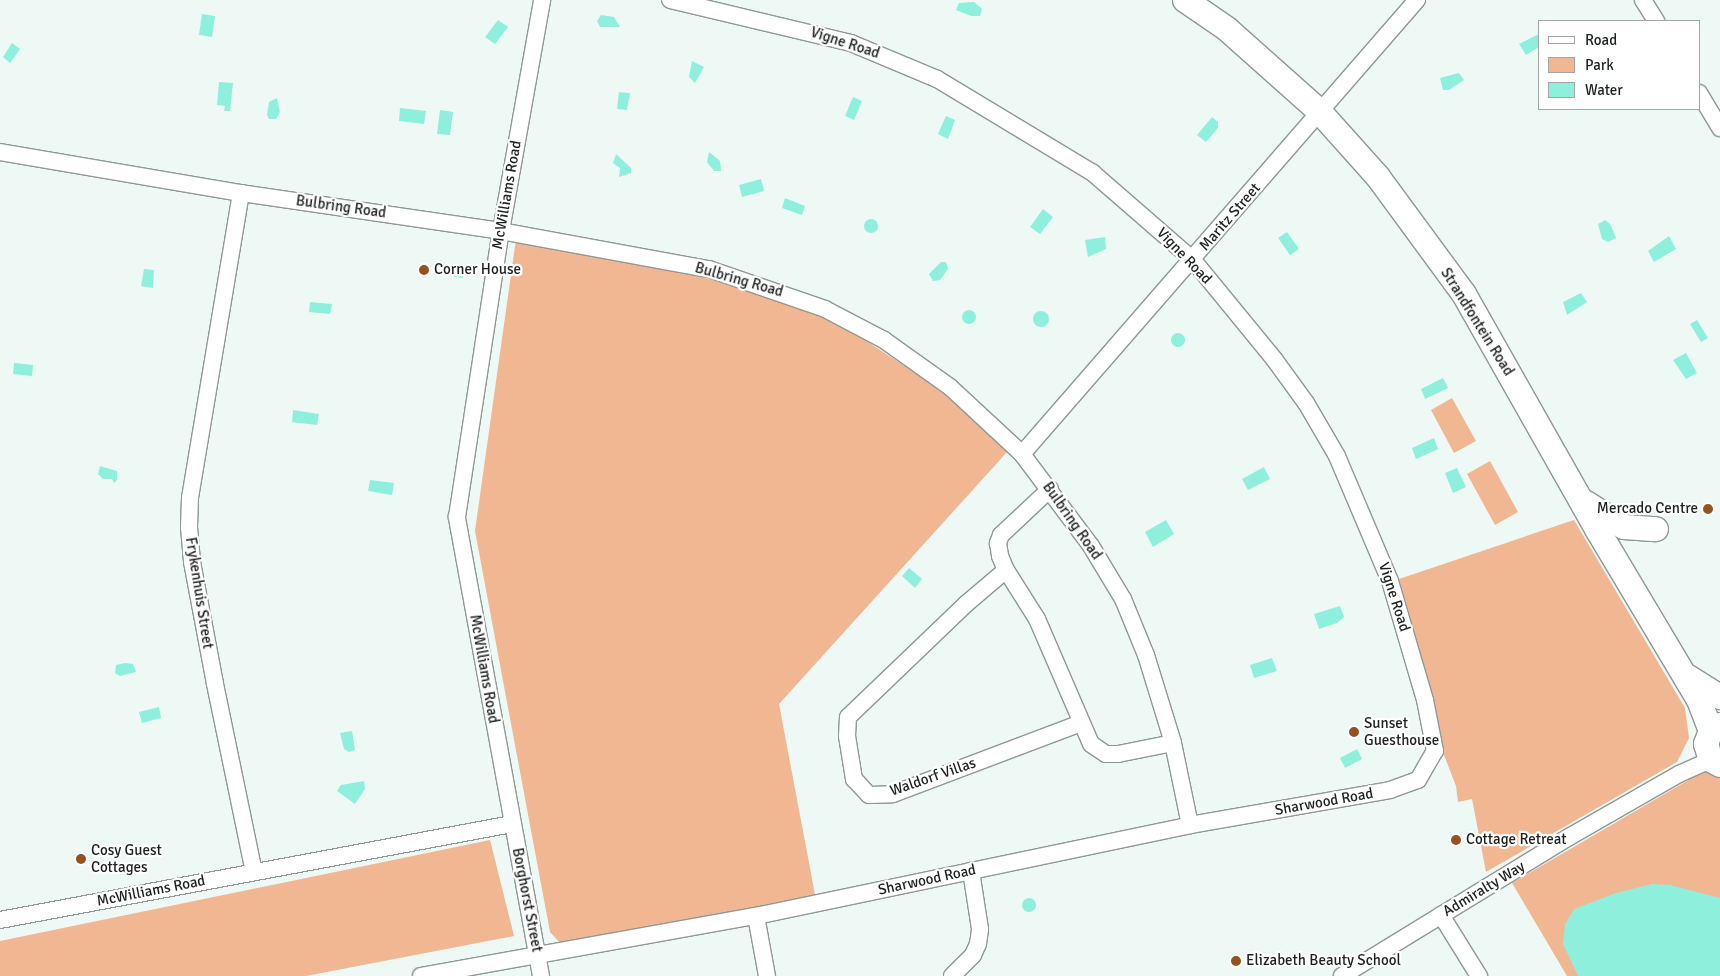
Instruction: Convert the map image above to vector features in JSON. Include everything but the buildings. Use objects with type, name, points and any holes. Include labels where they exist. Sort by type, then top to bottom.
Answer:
[{"type":"main road","name":"Strandfontein Road","points":[[1185,0],[1227,29],[1320,111],[1378,177],[1464,294],[1579,496],[1684,674],[1710,698]]},
{"type":"main road","points":[[1579,496],[1595,511],[1624,527],[1656,529]]},
{"type":"main road","points":[[1710,698],[1715,742]]},
{"type":"street","name":"McWilliams Road","points":[[1,916],[254,872],[512,824],[457,517],[501,231],[542,0]]},
{"type":"street","name":"Vigne Road","points":[[670,0],[851,42],[936,79],[1093,173],[1193,260],[1274,359],[1306,403],[1337,456],[1371,531],[1408,640],[1434,740],[1435,751],[1427,770]]},
{"type":"street","name":"Maritz Street","points":[[1022,454],[1193,260],[1416,0]]},
{"type":"street","points":[[1643,0],[1655,20]]},
{"type":"street","points":[[1700,95],[1720,128]]},
{"type":"street","name":"Bulbring Road","points":[[0,152],[241,193],[501,231],[709,269],[772,288],[824,309],[917,361],[1022,454],[1050,488],[1123,599],[1146,654],[1173,743],[1190,825]]},
{"type":"street","name":"Frykenhuis Street","points":[[241,193],[190,498],[189,527],[192,562],[214,684],[254,872]]},
{"type":"street","points":[[1050,488],[1001,535],[1000,556],[1006,570],[1037,619],[1091,744],[1106,754],[1146,750],[1173,743]]},
{"type":"street","name":"Waldorf Villas","points":[[1006,570],[966,604],[848,718],[847,736],[854,778],[869,795],[893,794],[1081,722]]},
{"type":"street","name":"Admiralty Way","points":[[1342,976],[1441,914],[1680,774],[1715,742]]},
{"type":"street","name":"Sharwood Road","points":[[421,976],[756,916],[1190,825],[1390,790],[1418,780],[1427,770]]},
{"type":"street","name":"Borghorst Street","points":[[512,824],[541,976]]},
{"type":"street","points":[[952,976],[973,956],[978,944],[980,929],[971,871]]},
{"type":"street","points":[[1441,914],[1479,976]]},
{"type":"street","points":[[756,916],[767,976]]},
{"type":"green space","points":[[516,239],[720,281],[816,314],[865,340],[950,396],[1008,451],[779,704],[816,900],[560,943],[550,932],[475,531]]},
{"type":"green space","points":[[1452,398],[1476,441],[1454,453],[1431,410]]},
{"type":"green space","points":[[1490,461],[1518,512],[1495,525],[1467,474]]},
{"type":"green space","points":[[1574,520],[1685,708],[1689,738],[1677,762],[1486,872],[1472,799],[1458,802],[1456,786],[1444,755],[1440,751],[1438,725],[1426,673],[1399,579]]},
{"type":"green space","points":[[1710,771],[1720,773],[1720,976],[1567,976],[1512,883],[1697,775]]},
{"type":"green space","points":[[490,840],[514,936],[306,976],[0,976],[0,941]]},
{"type":"water","points":[[974,2],[982,9],[980,16],[971,16],[956,10],[959,3]]},
{"type":"water","points":[[202,14],[215,16],[212,37],[199,35]]},
{"type":"water","points":[[601,15],[614,17],[620,27],[600,27],[597,21]]},
{"type":"water","points":[[498,20],[508,27],[495,44],[485,37]]},
{"type":"water","points":[[1538,34],[1538,48],[1526,55],[1519,44]]},
{"type":"water","points":[[12,43],[20,49],[10,63],[3,57]]},
{"type":"water","points":[[692,61],[704,67],[695,83],[689,77]]},
{"type":"water","points":[[1459,73],[1464,80],[1449,90],[1443,90],[1440,78]]},
{"type":"water","points":[[219,82],[233,83],[230,111],[224,111],[225,106],[217,105]]},
{"type":"water","points":[[619,92],[630,93],[627,110],[617,109]]},
{"type":"water","points":[[853,97],[862,101],[854,120],[845,116]]},
{"type":"water","points":[[277,98],[280,112],[276,119],[269,119],[267,115],[269,102]]},
{"type":"water","points":[[400,108],[426,111],[424,124],[399,121]]},
{"type":"water","points":[[440,110],[453,112],[450,135],[437,134]]},
{"type":"water","points":[[946,116],[955,120],[948,139],[938,134]]},
{"type":"water","points":[[1212,117],[1218,122],[1218,128],[1206,142],[1197,135]]},
{"type":"water","points":[[709,152],[720,161],[721,171],[714,171],[707,162]]},
{"type":"water","points":[[616,154],[631,168],[631,173],[619,177],[620,168],[613,163]]},
{"type":"water","points":[[761,179],[764,191],[742,197],[739,185]]},
{"type":"water","points":[[785,198],[805,206],[802,215],[782,208]]},
{"type":"water","points":[[1043,209],[1053,217],[1040,234],[1030,227]]},
{"type":"water","points":[[868,219],[874,219],[878,226],[874,233],[868,233],[864,229],[864,223]]},
{"type":"water","points":[[1605,220],[1610,224],[1616,238],[1608,242],[1602,239],[1598,224]]},
{"type":"water","points":[[1287,232],[1299,249],[1290,255],[1278,238]]},
{"type":"water","points":[[1669,236],[1676,249],[1654,262],[1648,251]]},
{"type":"water","points":[[1105,237],[1106,249],[1088,257],[1085,240]]},
{"type":"water","points":[[941,262],[946,262],[948,269],[940,280],[933,281],[929,274]]},
{"type":"water","points":[[446,265],[464,267],[463,278],[444,275]]},
{"type":"water","points":[[144,269],[154,270],[153,288],[141,286]]},
{"type":"water","points":[[1581,293],[1587,302],[1567,315],[1563,302]]},
{"type":"water","points":[[310,302],[332,304],[330,314],[309,312]]},
{"type":"water","points":[[966,310],[972,310],[976,317],[972,324],[966,324],[962,320],[962,314]]},
{"type":"water","points":[[1041,311],[1049,319],[1041,327],[1033,319]]},
{"type":"water","points":[[1697,320],[1708,338],[1701,342],[1690,324]]},
{"type":"water","points":[[1175,333],[1181,333],[1185,340],[1181,347],[1175,347],[1171,343],[1171,337]]},
{"type":"water","points":[[1686,353],[1697,373],[1686,379],[1673,360]]},
{"type":"water","points":[[14,363],[33,365],[32,376],[13,374]]},
{"type":"water","points":[[1443,378],[1448,388],[1425,399],[1421,389]]},
{"type":"water","points":[[293,410],[319,414],[317,425],[292,422]]},
{"type":"water","points":[[1434,438],[1438,449],[1416,459],[1412,448]]},
{"type":"water","points":[[100,466],[117,471],[117,480],[114,483],[112,479],[103,479],[98,474]]},
{"type":"water","points":[[1264,467],[1270,479],[1248,490],[1242,479]]},
{"type":"water","points":[[1457,468],[1466,487],[1453,493],[1445,473]]},
{"type":"water","points":[[370,480],[394,483],[392,495],[368,491]]},
{"type":"water","points":[[1166,520],[1174,534],[1153,547],[1145,532]]},
{"type":"water","points":[[909,568],[922,579],[915,588],[902,576]]},
{"type":"water","points":[[1340,606],[1344,617],[1337,623],[1319,629],[1314,614]]},
{"type":"water","points":[[1272,658],[1277,671],[1254,678],[1250,665]]},
{"type":"water","points":[[133,664],[136,672],[120,676],[115,673],[116,665]]},
{"type":"water","points":[[159,707],[161,718],[142,723],[139,712]]},
{"type":"water","points":[[352,731],[355,750],[349,752],[344,749],[340,733]]},
{"type":"water","points":[[1357,749],[1362,759],[1345,768],[1340,758]]},
{"type":"water","points":[[364,781],[365,789],[355,804],[337,791],[341,785]]},
{"type":"water","points":[[1652,884],[1670,885],[1720,898],[1720,976],[1578,976],[1563,944],[1565,924],[1574,909],[1616,893]]},
{"type":"water","points":[[1026,898],[1032,898],[1036,905],[1032,912],[1026,912],[1022,908],[1022,902]]},
{"type":"place","name":"Corner House","points":[[424,270]]},
{"type":"place","name":"Mercado Centre","points":[[1708,509]]},
{"type":"place","name":"Sunset Guesthouse","points":[[1354,732]]},
{"type":"place","name":"Cottage Retreat","points":[[1456,840]]},
{"type":"place","name":"Cosy Guest Cottages","points":[[81,859]]},
{"type":"place","name":"Elizabeth Beauty School","points":[[1236,961]]}]
